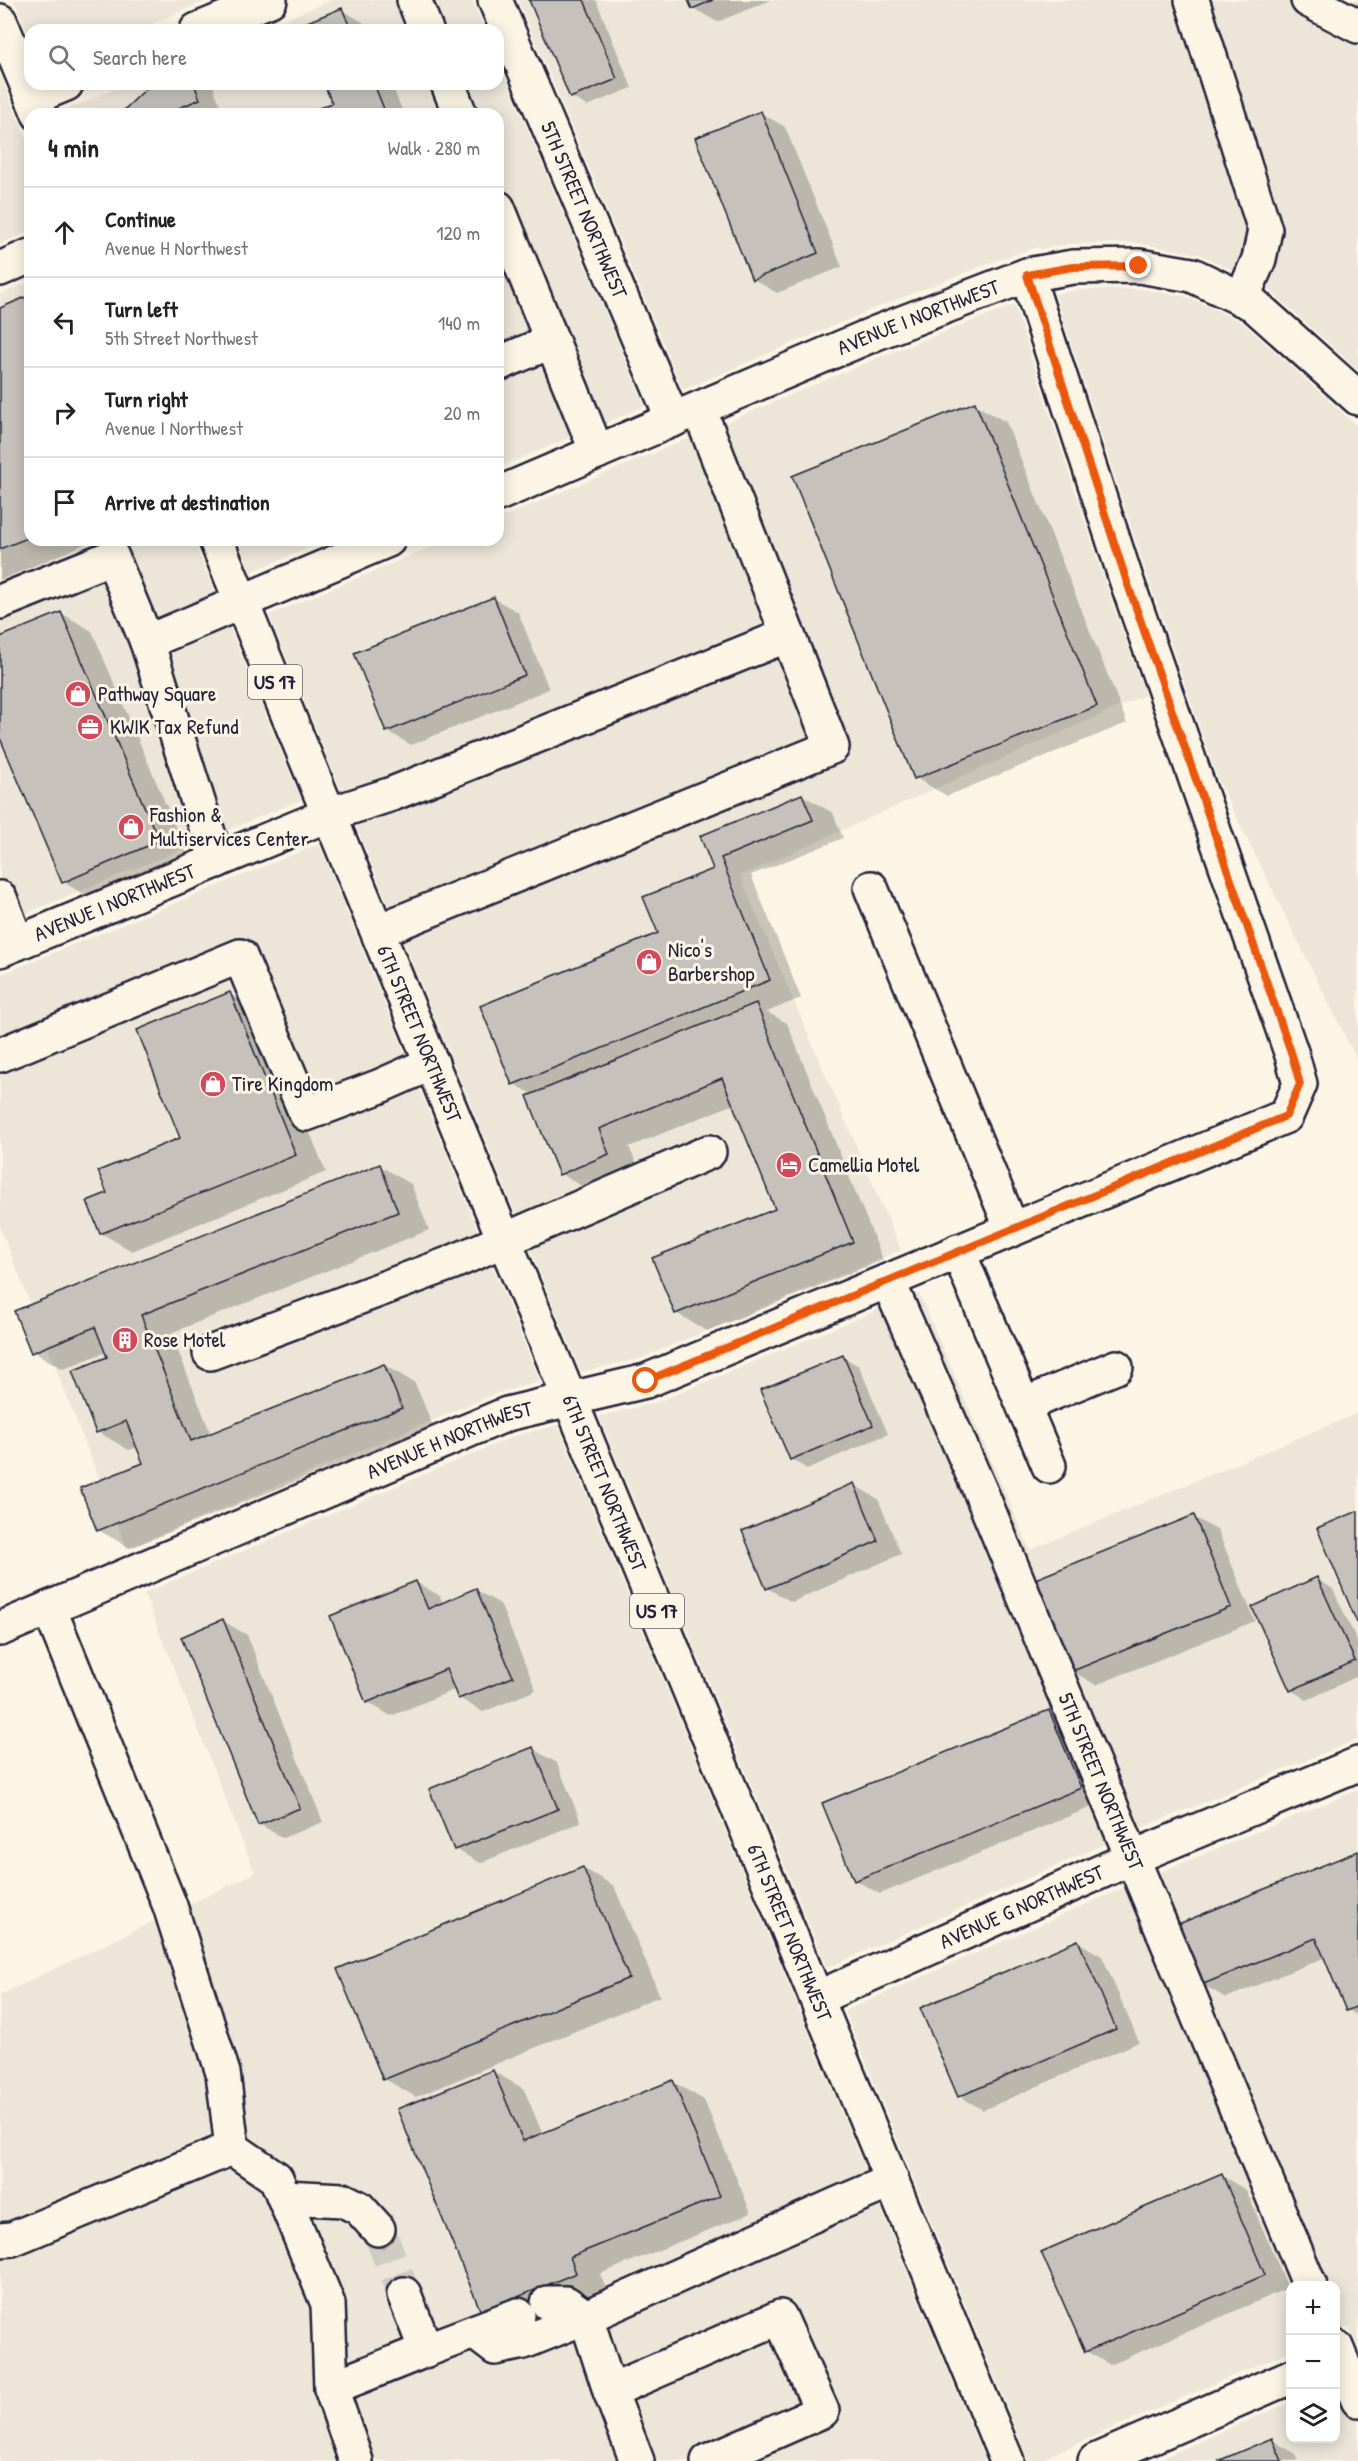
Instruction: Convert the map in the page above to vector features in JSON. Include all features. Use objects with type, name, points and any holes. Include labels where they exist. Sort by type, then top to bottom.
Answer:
[{"type":"main road","points":[[212,24],[270,0]]},
{"type":"main road","points":[[414,0],[424,24]]},
{"type":"main road","name":"5TH STREET NORTHWEST","points":[[378,931],[832,747],[788,635],[495,0]]},
{"type":"main road","points":[[1192,0],[1265,230],[1259,259],[1242,298]]},
{"type":"main road","points":[[1308,0],[1358,26]]},
{"type":"main road","points":[[0,21],[24,79]]},
{"type":"main road","points":[[28,90],[35,106],[58,90]]},
{"type":"main road","points":[[450,90],[458,108]]},
{"type":"main road","points":[[504,223],[597,452]]},
{"type":"main road","points":[[0,269],[24,259]]},
{"type":"main road","name":"AVENUE I NORTHWEST","points":[[504,491],[876,333],[1027,275],[1073,267],[1139,266],[1192,274],[1253,304],[1358,398]]},
{"type":"main road","name":"AVENUE H NORTHWEST","points":[[0,1629],[507,1414],[646,1381],[1286,1116],[1300,1084],[1292,1055],[1126,579],[1027,275]]},
{"type":"main road","points":[[504,361],[552,341]]},
{"type":"main road","name":"6TH STREET NORTHWEST","points":[[219,546],[1006,2461]]},
{"type":"main road","points":[[147,642],[374,546]]},
{"type":"main road","points":[[0,602],[112,556],[147,642],[217,861]]},
{"type":"main road","name":"AVENUE I NORTHWEST","points":[[8,947],[330,814],[392,794],[788,635]]},
{"type":"main road","points":[[872,888],[1012,1229]]},
{"type":"main road","points":[[0,898],[8,947]]},
{"type":"main road","points":[[0,1055],[240,956],[306,1114],[378,1087],[432,1063]]},
{"type":"main road","points":[[210,1353],[451,1263],[709,1152]]},
{"type":"main road","points":[[958,1251],[1049,1466]]},
{"type":"main road","name":"5TH STREET NORTHWEST","points":[[888,1281],[982,1495],[1308,2281]]},
{"type":"main road","points":[[1024,1405],[1116,1367]]},
{"type":"main road","points":[[49,1608],[170,1906],[223,2073],[232,2148],[276,2178],[328,2304],[331,2388],[356,2461]]},
{"type":"main road","name":"AVENUE G NORTHWEST","points":[[817,1998],[1134,1857],[1358,1764]]},
{"type":"main road","points":[[0,2240],[12,2239],[232,2148]]},
{"type":"main road","points":[[474,2332],[495,2348],[524,2342],[586,2317],[892,2181]]},
{"type":"main road","points":[[284,2197],[343,2200],[359,2208],[378,2229]]},
{"type":"main road","points":[[404,2294],[426,2350]]},
{"type":"main road","points":[[548,2303],[566,2303],[586,2317],[636,2461]]},
{"type":"main road","points":[[331,2388],[518,2315]]},
{"type":"main road","points":[[610,2391],[780,2317],[822,2411],[708,2461]]},
{"type":"main road","points":[[1340,2360],[1358,2400]]},
{"type":"main road","points":[[1095,2461],[1286,2379]]},
{"type":"shaded area","points":[[14,0],[208,0],[150,24],[24,24]]},
{"type":"shaded area","points":[[332,0],[472,0],[482,24],[274,24]]},
{"type":"shaded area","points":[[518,0],[1358,0],[1358,370],[1265,286],[1199,254],[1137,243],[1071,244],[1040,249],[1039,247],[1000,259],[868,311],[683,390]]},
{"type":"shaded area","points":[[504,74],[645,406],[504,465],[504,108],[70,108],[113,90],[504,90]]},
{"type":"shaded area","points":[[0,75],[24,133],[24,234],[0,244]]},
{"type":"shaded area","points":[[24,284],[24,546],[195,546],[301,800],[0,924],[0,294]]},
{"type":"shaded area","points":[[1139,289],[1188,297],[1243,323],[1358,427],[1358,1062],[1219,782],[1146,572],[1055,294],[1077,290]]},
{"type":"shaded area","points":[[1014,305],[1106,585],[1145,695],[740,876],[901,1250],[639,1359],[581,1372],[269,615],[434,546],[504,546],[504,516],[885,355]]},
{"type":"shaded area","points":[[240,546],[313,546],[251,572]]},
{"type":"shaded area","points":[[319,844],[540,1382],[497,1393],[127,1549],[0,1227],[0,975]]},
{"type":"shaded area","points":[[919,1293],[1030,1550],[1358,1413],[1358,1739],[1125,1835],[827,1968],[599,1416],[655,1403]]},
{"type":"shaded area","points":[[558,1425],[985,2461],[0,2461],[0,1995],[255,1873],[144,1593],[515,1436]]},
{"type":"shaded area","points":[[1358,1790],[1358,2347],[1349,2326],[1340,2329],[1340,2281],[1286,2281],[1286,2353],[1037,2461],[1029,2461],[845,2011],[1144,1879]]},
{"type":"shaded area","points":[[1358,2373],[1358,2461],[1155,2461],[1286,2404],[1286,2443],[1340,2443],[1340,2381]]},
{"type":"building","points":[[529,0],[584,0],[617,79],[570,98]]},
{"type":"building","points":[[688,0],[713,0],[692,9]]},
{"type":"building","points":[[342,8],[349,24],[302,24]]},
{"type":"building","points":[[145,90],[196,90],[200,99],[179,108],[126,108]]},
{"type":"building","points":[[327,90],[376,90],[384,108],[319,108],[332,103]]},
{"type":"building","points":[[761,111],[818,253],[752,280],[695,138]]},
{"type":"building","points":[[24,298],[24,539],[0,549],[0,308]]},
{"type":"building","points":[[975,402],[1097,706],[914,779],[792,476]]},
{"type":"building","points":[[494,597],[525,675],[386,732],[354,653]]},
{"type":"building","points":[[61,612],[159,841],[62,883],[0,738],[0,637]]},
{"type":"building","points":[[802,794],[813,820],[721,858],[770,980],[512,1085],[480,1006],[658,933],[643,897],[713,869],[700,836]]},
{"type":"building","name":"Tire Kingdom","points":[[230,992],[296,1155],[100,1234],[87,1201],[107,1193],[98,1171],[180,1138],[137,1030]]},
{"type":"building","name":"Camellia Motel","points":[[756,1003],[853,1242],[675,1314],[652,1258],[775,1209],[722,1078],[599,1129],[609,1154],[559,1175],[527,1096]]},
{"type":"building","name":"Rose Motel","points":[[380,1164],[398,1212],[141,1315],[191,1441],[384,1364],[402,1408],[97,1531],[80,1488],[143,1463],[126,1421],[96,1433],[72,1371],[107,1357],[95,1327],[31,1353],[14,1311]]},
{"type":"building","points":[[843,1355],[873,1425],[790,1460],[760,1390]]},
{"type":"building","points":[[854,1483],[878,1541],[766,1589],[742,1531]]},
{"type":"building","points":[[1358,1511],[1358,1625],[1317,1528]]},
{"type":"building","points":[[1194,1515],[1231,1607],[1070,1672],[1033,1580]]},
{"type":"building","points":[[1317,1577],[1355,1661],[1290,1691],[1252,1607]]},
{"type":"building","points":[[416,1581],[428,1609],[476,1588],[513,1677],[458,1699],[446,1669],[366,1703],[330,1616]]},
{"type":"building","points":[[223,1619],[300,1808],[258,1825],[181,1637]]},
{"type":"building","points":[[1049,1710],[1081,1788],[854,1881],[822,1803]]},
{"type":"building","points":[[533,1747],[558,1809],[454,1850],[429,1789]]},
{"type":"building","points":[[1358,1851],[1358,2006],[1346,2011],[1316,1938],[1201,1985],[1176,1925]]},
{"type":"building","points":[[583,1867],[629,1978],[383,2080],[337,1969]]},
{"type":"building","points":[[1078,1940],[1116,2029],[958,2097],[920,2008]]},
{"type":"building","points":[[493,2070],[523,2141],[673,2080],[720,2196],[570,2257],[576,2273],[481,2312],[397,2109]]},
{"type":"building","points":[[1222,2174],[1265,2275],[1085,2352],[1041,2252]]},
{"type":"building","points":[[1272,2438],[1282,2461],[1218,2461]]},
{"type":"tunnel","points":[[378,2229],[404,2294]]},
{"type":"place","name":"Pathway Square","points":[[78,694]]},
{"type":"place","name":"KWIK Tax Refund","points":[[90,727]]},
{"type":"place","name":"Fashion & Multiservices Center","points":[[131,827]]},
{"type":"place","name":"Nico's Barbershop","points":[[649,962]]},
{"type":"place","name":"Tire Kingdom","points":[[213,1084]]},
{"type":"place","name":"Camellia Motel","points":[[789,1165]]},
{"type":"place","name":"Rose Motel","points":[[125,1340]]},
{"type":"route","points":[[646,1381],[1286,1116],[1300,1084],[1292,1055],[1126,579],[1027,275],[1073,267],[1139,266]]}]
